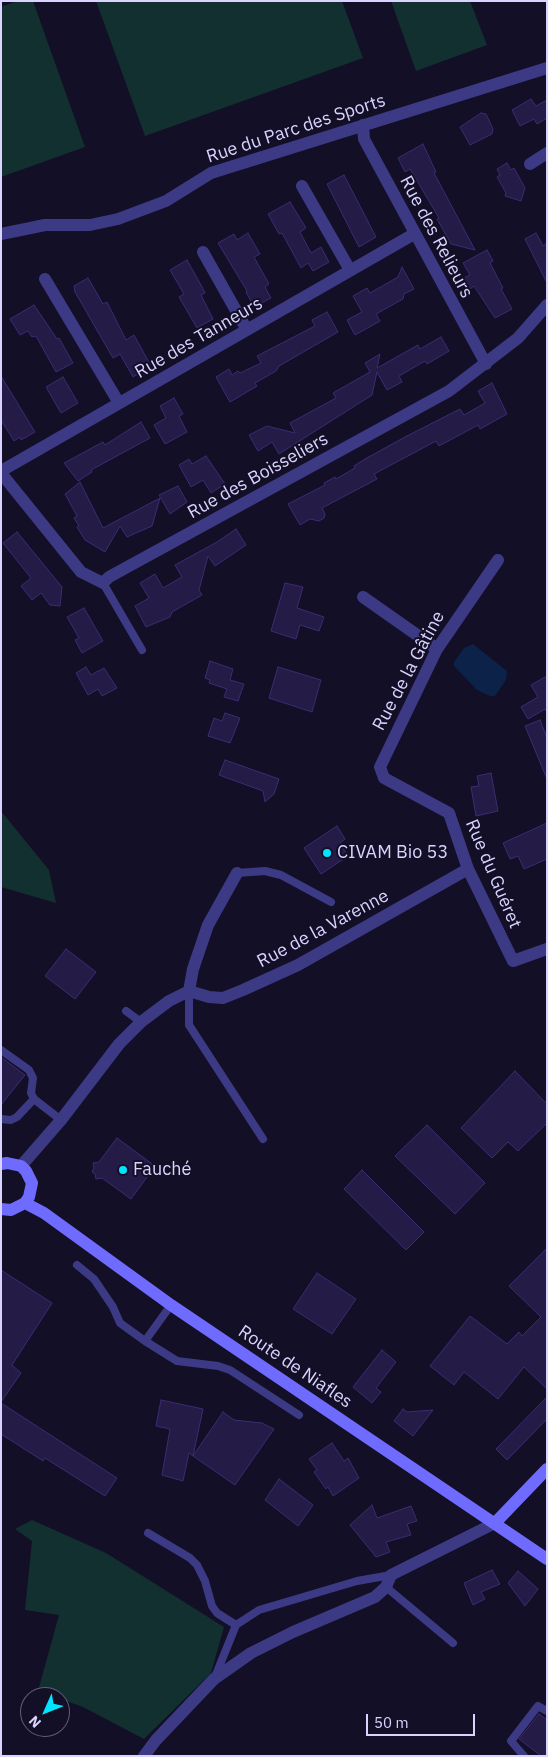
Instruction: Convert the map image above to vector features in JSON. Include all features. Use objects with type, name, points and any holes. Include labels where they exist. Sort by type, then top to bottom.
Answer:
[{"type":"street","name":"Rue du Parc des Sports","points":[[1,234],[45,225],[90,226],[118,219],[166,201],[211,173],[547,68]]},
{"type":"street","name":"Rue des Relieurs","points":[[363,125],[364,139],[486,364]]},
{"type":"street","points":[[530,164],[547,153]]},
{"type":"street","points":[[302,186],[350,270]]},
{"type":"street","name":"Rue des Tanneurs","points":[[1,472],[414,234]]},
{"type":"street","points":[[203,252],[247,330]]},
{"type":"street","points":[[45,279],[119,404]]},
{"type":"street","name":"Rue des Boisseliers","points":[[103,583],[109,577],[449,391],[518,338],[547,305]]},
{"type":"street","points":[[1,472],[81,572],[103,583]]},
{"type":"street","name":"Rue de la Gâtine","points":[[384,778],[380,767],[437,649],[498,560]]},
{"type":"street","points":[[362,597],[437,649]]},
{"type":"street","name":"Rue du Guéret","points":[[384,778],[448,813],[468,868],[513,961],[547,949]]},
{"type":"street","name":"Rue de la Varenne","points":[[189,991],[209,997],[223,998],[243,990],[298,965],[468,868]]},
{"type":"street","points":[[21,1166],[61,1120],[119,1044],[141,1022],[169,1001],[189,991],[193,969],[208,925],[237,872]]},
{"type":"street","points":[[1,1164],[8,1163],[21,1166],[32,1183],[29,1197],[25,1203],[11,1210],[1,1209]]},
{"type":"street","name":"Route de Niafles","points":[[25,1203],[44,1214],[171,1305],[547,1559]]},
{"type":"street","points":[[144,1756],[156,1740],[214,1679],[251,1653],[293,1632],[375,1597],[389,1581],[495,1523],[547,1469]]},
{"type":"lane","points":[[103,583],[142,650]]},
{"type":"lane","points":[[237,872],[265,871],[281,875],[331,902]]},
{"type":"lane","points":[[189,991],[189,1025],[263,1139]]},
{"type":"lane","points":[[126,1011],[141,1022]]},
{"type":"lane","points":[[1,1050],[32,1074],[31,1093],[34,1100],[61,1120]]},
{"type":"lane","points":[[1,1119],[11,1120],[17,1117],[34,1100]]},
{"type":"lane","points":[[77,1265],[94,1279],[113,1307],[120,1323],[145,1342],[177,1361],[218,1366],[230,1370],[299,1415]]},
{"type":"lane","points":[[145,1342],[171,1305]]},
{"type":"lane","points":[[148,1533],[190,1558],[197,1565],[205,1581],[212,1606],[217,1613],[236,1626]]},
{"type":"lane","points":[[214,1679],[236,1626],[259,1610],[357,1581],[389,1581],[453,1643]]},
{"type":"lane","points":[[524,1756],[511,1741],[538,1706],[547,1711]]},
{"type":"green space","points":[[18,1],[33,1],[85,147],[1,177],[1,7]]},
{"type":"green space","points":[[96,1],[342,1],[363,58],[145,136]]},
{"type":"green space","points":[[391,1],[470,1],[487,45],[416,71]]},
{"type":"green space","points":[[1,811],[49,870],[56,903],[1,887]]},
{"type":"green space","points":[[32,1520],[106,1553],[224,1627],[211,1673],[144,1739],[83,1707],[70,1702],[70,1687],[39,1687],[59,1615],[25,1610],[32,1541],[15,1529]]},
{"type":"water","points":[[473,644],[507,671],[506,680],[495,696],[490,696],[477,690],[454,666],[454,662],[464,648]]},
{"type":"building","points":[[531,99],[536,106],[547,100],[547,118],[537,124],[534,119],[520,126],[512,110]]},
{"type":"building","points":[[481,113],[486,114],[493,129],[492,134],[470,145],[460,127]]},
{"type":"building","points":[[423,144],[436,172],[434,173],[475,250],[451,244],[437,219],[439,218],[410,169],[405,172],[398,158]]},
{"type":"building","points":[[507,163],[511,170],[514,168],[525,188],[521,201],[505,196],[506,193],[497,177],[500,175],[497,169]]},
{"type":"building","points":[[344,175],[376,237],[359,247],[327,184]]},
{"type":"building","points":[[290,202],[306,228],[300,232],[311,253],[321,247],[329,262],[313,271],[308,263],[301,268],[282,233],[279,234],[268,214]]},
{"type":"building","points":[[248,233],[260,254],[254,257],[269,284],[265,287],[271,298],[254,307],[247,291],[218,243],[234,234],[237,240]]},
{"type":"building","points":[[536,233],[543,246],[547,243],[547,283],[525,239]]},
{"type":"building","points":[[487,250],[493,261],[490,263],[503,288],[501,289],[512,309],[495,318],[474,286],[470,289],[464,278],[470,275],[463,263]]},
{"type":"building","points":[[187,260],[205,293],[201,295],[213,319],[197,328],[179,297],[184,294],[170,270]]},
{"type":"building","points":[[402,267],[414,289],[404,294],[403,299],[376,314],[380,321],[355,335],[347,320],[362,312],[353,296],[367,288],[370,293],[398,277]]},
{"type":"building","points":[[88,278],[103,304],[107,302],[126,340],[134,335],[151,366],[133,377],[120,354],[113,358],[75,292],[74,286]]},
{"type":"building","points":[[34,305],[57,339],[59,338],[73,363],[56,372],[36,336],[32,337],[28,331],[20,335],[10,319]]},
{"type":"building","points":[[327,312],[338,332],[279,366],[276,371],[255,383],[257,386],[230,402],[216,377],[229,369],[232,375],[261,363],[257,356],[315,326],[312,320]]},
{"type":"building","points":[[441,337],[449,351],[427,364],[425,361],[399,376],[402,382],[387,390],[377,372],[372,395],[279,454],[272,442],[258,451],[249,435],[267,426],[295,433],[290,423],[336,398],[333,393],[370,372],[365,363],[380,354],[377,368],[418,345],[420,349]]},
{"type":"building","points":[[1,376],[35,432],[21,440],[20,437],[14,441],[1,420]]},
{"type":"building","points":[[63,377],[78,403],[61,413],[46,387]]},
{"type":"building","points":[[492,383],[507,414],[480,429],[478,425],[439,446],[436,441],[374,474],[377,479],[322,508],[325,514],[324,518],[319,521],[310,519],[300,525],[288,504],[325,485],[324,483],[335,477],[336,479],[355,468],[354,466],[365,459],[405,437],[460,409],[464,415],[485,403],[478,391]]},
{"type":"building","points":[[174,398],[183,414],[179,416],[187,432],[165,444],[154,425],[166,418],[160,406]]},
{"type":"building","points":[[141,422],[150,438],[91,470],[92,472],[78,481],[64,463],[103,442],[105,445]]},
{"type":"building","points":[[206,456],[225,484],[211,493],[203,480],[191,487],[179,465],[189,459],[192,464]]},
{"type":"building","points":[[80,482],[103,528],[160,498],[152,526],[127,537],[120,526],[105,552],[85,540],[74,518],[77,516],[65,494]]},
{"type":"building","points":[[178,486],[187,502],[170,514],[159,495]]},
{"type":"building","points":[[236,529],[246,545],[215,566],[208,556],[199,590],[202,595],[172,612],[170,617],[146,627],[135,606],[149,598],[140,583],[155,574],[163,588],[182,577],[175,565],[217,542]]},
{"type":"building","points":[[17,532],[62,587],[60,606],[50,605],[41,593],[32,600],[21,586],[31,578],[3,543]]},
{"type":"building","points":[[285,583],[303,587],[297,608],[324,617],[319,631],[300,625],[296,639],[271,631]]},
{"type":"building","points":[[84,608],[103,641],[82,653],[75,640],[79,638],[67,617]]},
{"type":"building","points":[[210,661],[233,669],[230,680],[244,684],[238,701],[224,697],[227,689],[209,683],[210,680],[205,678]]},
{"type":"building","points":[[86,667],[91,675],[104,668],[117,688],[102,696],[98,689],[88,695],[76,673]]},
{"type":"building","points":[[278,667],[321,680],[312,712],[269,698]]},
{"type":"building","points":[[547,676],[547,712],[545,709],[528,719],[521,707],[538,697],[531,685]]},
{"type":"building","points":[[225,713],[240,718],[230,743],[208,736],[214,718],[222,721]]},
{"type":"building","points":[[540,720],[547,738],[547,779],[525,726]]},
{"type":"building","points":[[225,760],[279,779],[274,794],[265,802],[263,791],[219,775]]},
{"type":"building","points":[[491,773],[498,811],[476,816],[471,787],[479,786],[477,776]]},
{"type":"building","points":[[547,823],[547,859],[524,869],[518,856],[510,859],[503,843]]},
{"type":"building","name":"CIVAM Bio 53","points":[[337,826],[345,839],[340,843],[348,856],[321,874],[304,848]]},
{"type":"building","points":[[66,949],[96,972],[75,999],[45,976]]},
{"type":"building","points":[[1,1057],[25,1075],[1,1105]]},
{"type":"building","points":[[515,1071],[547,1104],[547,1123],[518,1151],[508,1142],[492,1158],[461,1128]]},
{"type":"building","points":[[427,1125],[485,1183],[455,1214],[395,1156]]},
{"type":"building","name":"Fauché","points":[[117,1138],[155,1166],[131,1199],[102,1178],[96,1179],[95,1174],[92,1172],[94,1168],[93,1163],[99,1162]]},
{"type":"building","points":[[362,1170],[424,1232],[406,1250],[344,1189]]},
{"type":"building","points":[[547,1248],[547,1389],[524,1367],[498,1399],[464,1372],[454,1385],[430,1366],[470,1316],[507,1344],[519,1332],[522,1336],[541,1317],[509,1286]]},
{"type":"building","points":[[1,1270],[52,1303],[12,1365],[21,1373],[1,1402]]},
{"type":"building","points":[[317,1273],[356,1299],[332,1334],[293,1309]]},
{"type":"building","points":[[382,1350],[396,1362],[376,1388],[381,1392],[372,1403],[353,1387]]},
{"type":"building","points":[[547,1397],[547,1419],[507,1460],[496,1449]]},
{"type":"building","points":[[161,1400],[203,1409],[193,1456],[189,1453],[183,1481],[162,1475],[170,1429],[156,1426]]},
{"type":"building","points":[[1,1403],[117,1478],[105,1496],[45,1458],[43,1461],[1,1434]]},
{"type":"building","points":[[403,1409],[407,1412],[433,1410],[413,1436],[394,1421]]},
{"type":"building","points":[[223,1412],[234,1420],[262,1423],[274,1429],[235,1485],[193,1456]]},
{"type":"building","points":[[332,1443],[344,1461],[348,1458],[359,1478],[333,1496],[328,1487],[326,1489],[314,1472],[317,1470],[309,1459]]},
{"type":"building","points":[[279,1479],[313,1505],[298,1526],[265,1500]]},
{"type":"building","points":[[372,1505],[377,1518],[411,1506],[417,1521],[407,1524],[411,1535],[386,1542],[390,1552],[376,1557],[350,1525]]},
{"type":"building","points":[[492,1570],[500,1584],[481,1592],[485,1599],[473,1605],[464,1583]]},
{"type":"building","points":[[518,1571],[538,1589],[525,1606],[508,1583]]},
{"type":"building","points":[[539,1714],[547,1720],[547,1756],[541,1756],[519,1739]]},
{"type":"place","name":"CIVAM Bio 53","points":[[327,853]]},
{"type":"place","name":"Fauché","points":[[123,1170]]}]
